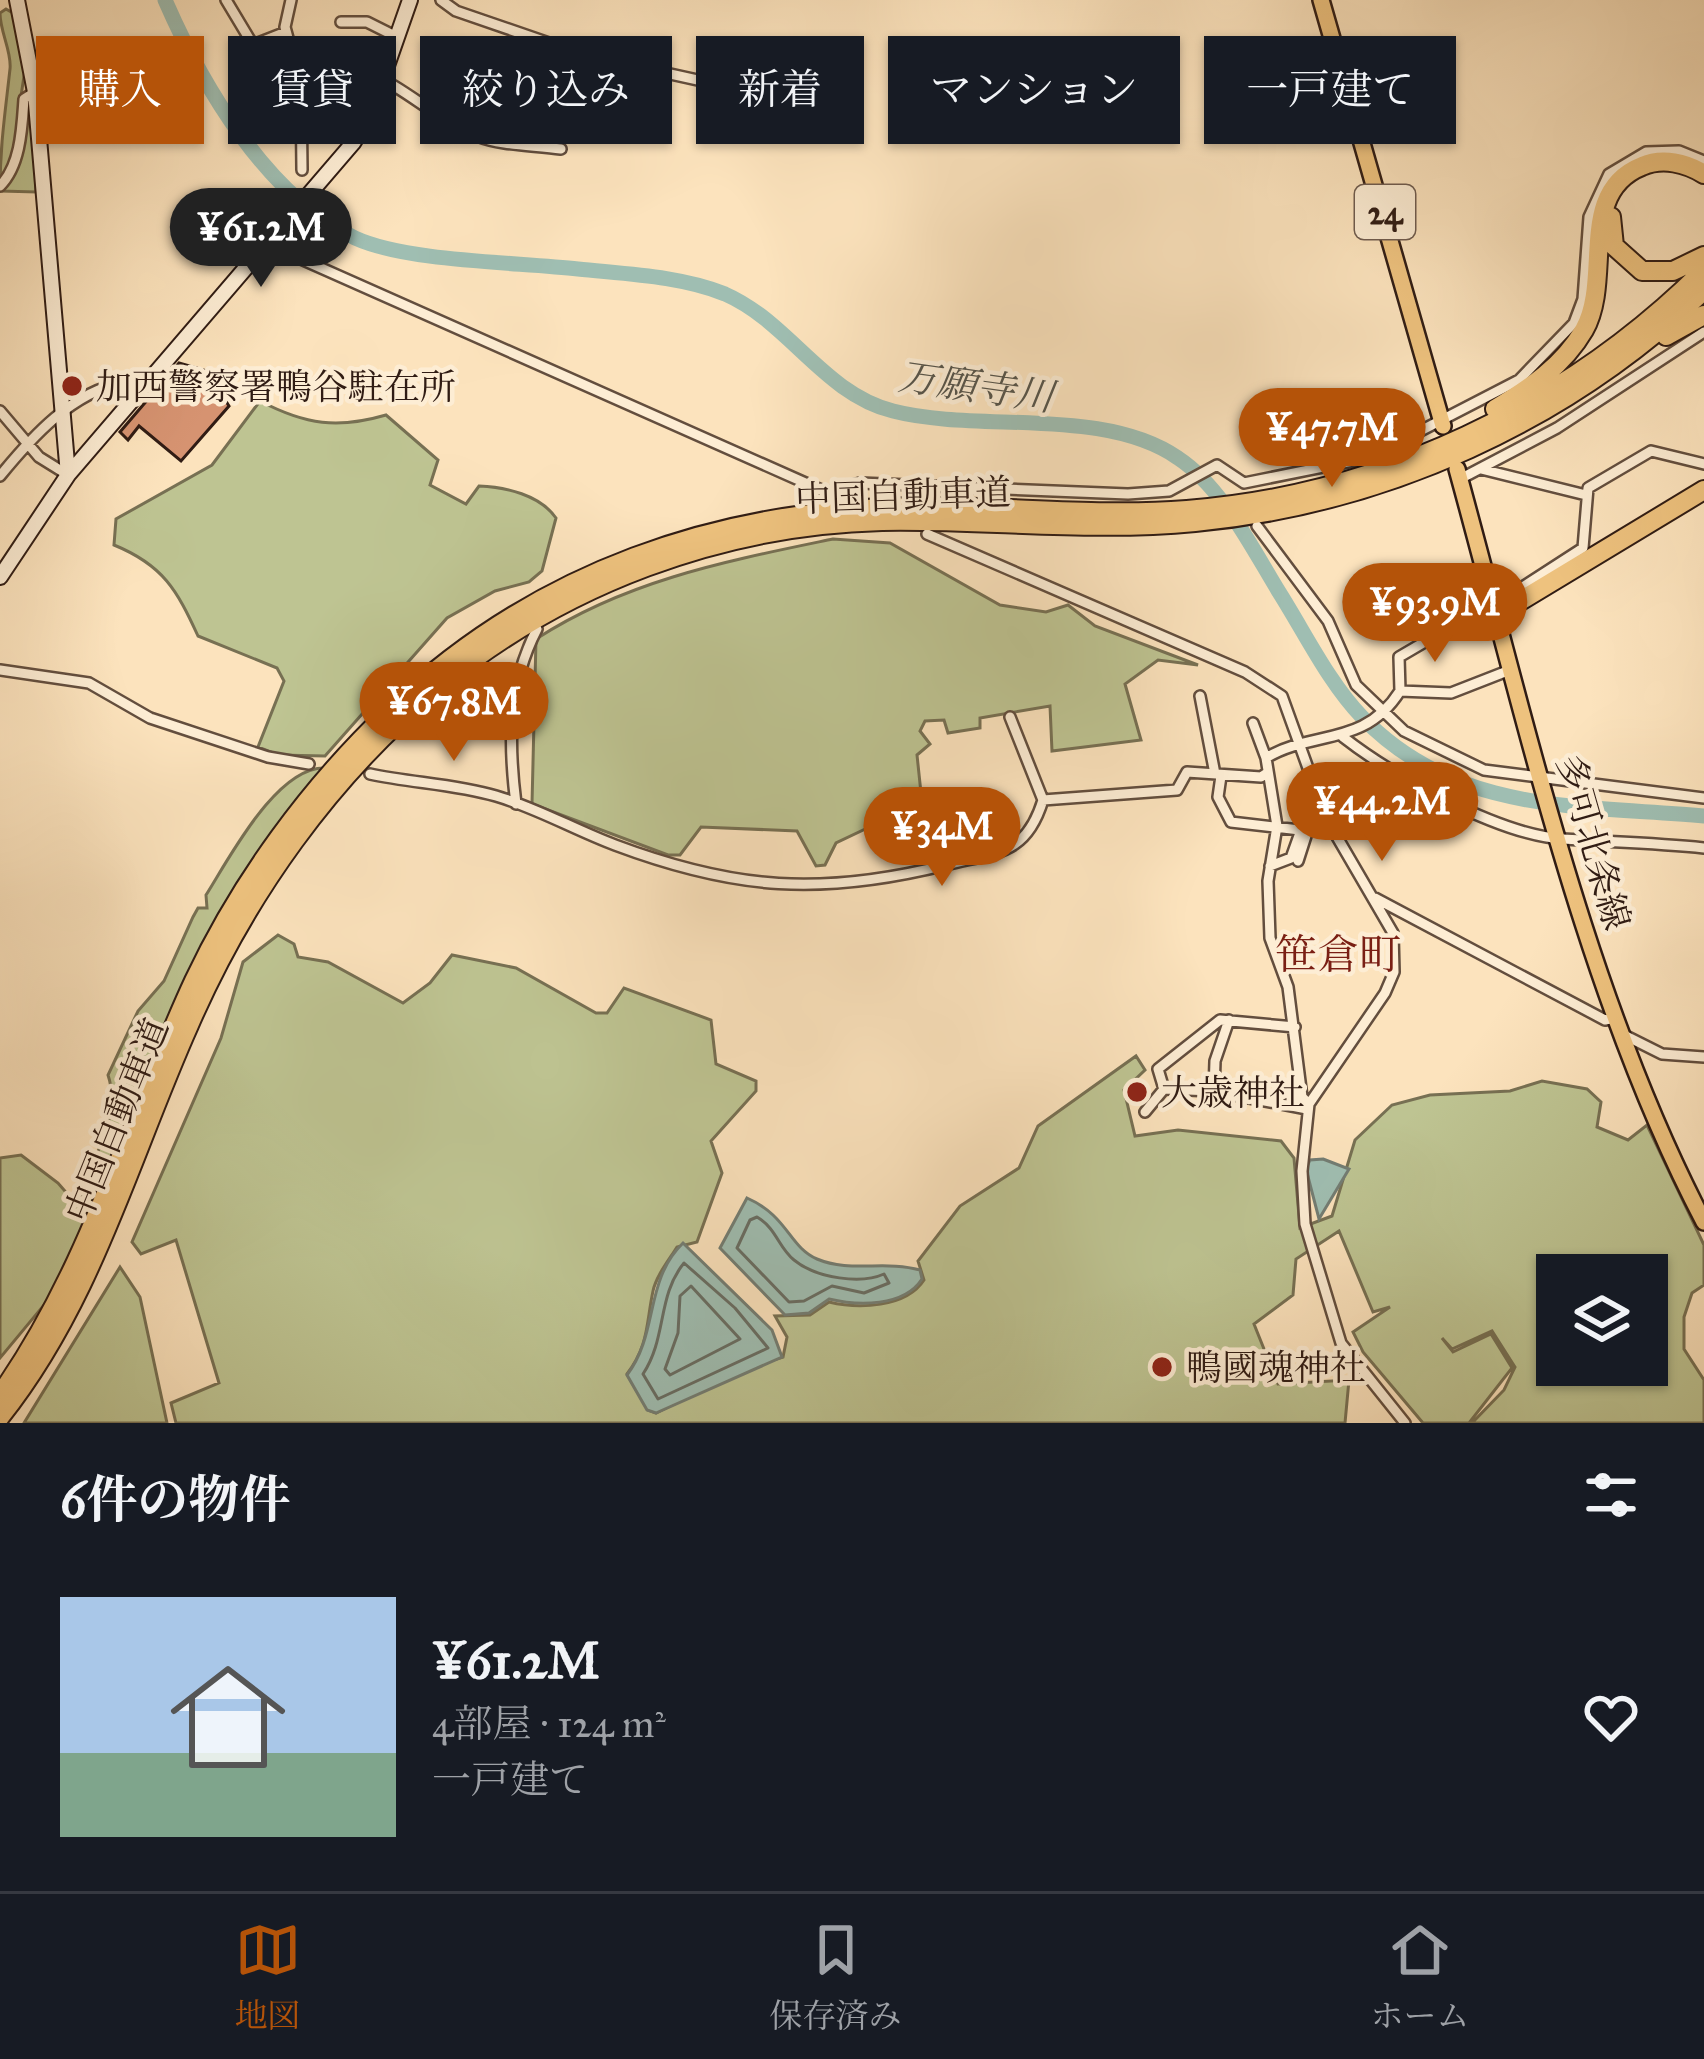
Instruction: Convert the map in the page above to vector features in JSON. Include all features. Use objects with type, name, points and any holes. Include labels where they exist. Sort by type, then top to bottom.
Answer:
[{"type":"highway","points":[[1345,482],[1461,429],[1525,390],[1564,357],[1592,313],[1600,273],[1600,220],[1613,187],[1627,174],[1670,162],[1704,174]]},
{"type":"highway","points":[[1704,187],[1670,172],[1644,176],[1620,196],[1610,234],[1621,256],[1642,271],[1673,272],[1704,256]]},
{"type":"highway","name":"中国自動車道","points":[[1253,514],[1444,446],[1530,403],[1610,352],[1704,270]]},
{"type":"highway","name":"中国自動車道","points":[[0,1417],[79,1295],[187,1028],[264,884],[364,756],[474,658],[597,586],[686,553],[782,530],[877,521],[1253,514],[1348,494],[1450,458],[1536,416],[1605,371],[1704,290]]},
{"type":"highway","points":[[1605,371],[1624,367],[1704,315]]},
{"type":"highway","points":[[1497,615],[1704,490]]},
{"type":"highway","points":[[1497,615],[1520,608],[1704,502]]},
{"type":"highway","name":"中国自動車道","points":[[0,1395],[69,1284],[190,992],[252,878],[354,748],[466,647],[592,572],[744,522],[875,508],[1192,516]]},
{"type":"main road","points":[[16,0],[35,92],[68,475]]},
{"type":"main road","points":[[396,42],[410,0]]},
{"type":"main road","name":"24","points":[[1321,0],[1442,422]]},
{"type":"main road","points":[[0,577],[68,475],[352,144]]},
{"type":"main road","name":"多可北条線","points":[[1458,474],[1559,835],[1616,1018],[1704,1222]]},
{"type":"street","points":[[226,0],[253,45],[286,32]]},
{"type":"street","points":[[287,36],[292,0]]},
{"type":"street","points":[[441,0],[456,11],[584,55],[696,80]]},
{"type":"street","points":[[341,22],[367,22],[398,37]]},
{"type":"street","points":[[396,89],[474,135],[561,149]]},
{"type":"street","points":[[0,186],[11,175],[23,127],[24,99],[35,92]]},
{"type":"street","points":[[301,144],[302,170]]},
{"type":"street","points":[[267,244],[833,494],[860,483],[1128,494],[1173,489],[1214,466],[1244,483],[1315,471],[1388,450],[1519,380],[1574,323],[1583,299],[1588,218],[1609,174],[1646,152],[1678,151],[1704,161]]},
{"type":"street","points":[[1458,474],[1481,469],[1557,428],[1704,332]]},
{"type":"street","points":[[0,476],[27,443],[63,412],[105,386],[123,382],[142,391]]},
{"type":"street","points":[[0,411],[54,470],[68,475]]},
{"type":"street","points":[[1490,588],[1518,590],[1583,548],[1586,495],[1594,483],[1651,451],[1704,464]]},
{"type":"street","points":[[1481,469],[1586,495]]},
{"type":"street","points":[[1253,514],[1328,621],[1356,685],[1380,714],[1404,731],[1484,770],[1704,798]]},
{"type":"street","points":[[926,534],[1274,686],[1326,818],[1393,933],[1394,972],[1308,1106],[1302,1141],[1305,1224],[1341,1343],[1405,1423]]},
{"type":"street","points":[[516,804],[510,730],[519,665],[537,628]]},
{"type":"street","points":[[1266,758],[1346,735],[1380,714],[1400,691],[1399,657],[1440,633]]},
{"type":"street","points":[[0,670],[89,682],[150,718],[245,750],[309,764]]},
{"type":"street","points":[[1400,691],[1451,693],[1512,670]]},
{"type":"street","points":[[1200,696],[1218,775],[1218,797],[1231,821],[1304,831]]},
{"type":"street","points":[[370,774],[516,804],[701,874],[753,882],[857,885],[1007,851],[1030,833],[1043,800],[1010,717]]},
{"type":"street","points":[[1252,723],[1266,758],[1277,826],[1270,866],[1270,938],[1285,972],[1302,1097],[1308,1106]]},
{"type":"street","points":[[1346,735],[1383,768],[1482,816],[1559,835],[1704,848]]},
{"type":"street","points":[[1043,800],[1177,790],[1187,772],[1267,773]]},
{"type":"street","points":[[1270,866],[1291,858],[1304,831],[1326,818]]},
{"type":"street","points":[[1298,861],[1304,831]]},
{"type":"street","points":[[1375,898],[1605,1020],[1616,1018]]},
{"type":"street","points":[[1165,1089],[1158,1069],[1211,1025],[1229,1020],[1295,1027]]},
{"type":"street","points":[[1214,1091],[1215,1061],[1229,1020]]},
{"type":"street","points":[[1624,1035],[1662,1054],[1704,1057]]},
{"type":"street","points":[[1144,1112],[1165,1089],[1214,1091],[1308,1106]]},
{"type":"green space","points":[[6,9],[18,16],[26,63],[21,96],[34,121],[36,192],[0,191],[10,69],[0,13]]},
{"type":"green space","points":[[260,401],[322,422],[386,415],[438,460],[430,485],[466,504],[479,486],[511,490],[541,503],[556,518],[542,571],[529,582],[495,591],[447,618],[325,756],[278,755],[258,747],[284,681],[277,668],[198,636],[183,605],[157,570],[114,545],[116,519],[212,465]]},
{"type":"green space","points":[[833,539],[890,543],[1000,605],[1046,612],[1068,605],[1095,626],[1198,665],[1158,660],[1125,684],[1141,740],[1052,751],[1050,706],[980,718],[980,728],[948,733],[944,720],[925,721],[920,731],[930,744],[917,755],[921,793],[906,796],[899,813],[836,843],[825,865],[816,866],[797,831],[701,827],[680,855],[668,855],[532,804],[536,639],[642,587]]},
{"type":"green space","points":[[327,768],[93,1215],[78,1189],[105,1134],[112,1104],[108,1075],[138,1011],[164,981],[198,908],[207,908],[206,895],[257,816],[291,781]]},
{"type":"green space","points":[[278,935],[294,944],[298,957],[328,962],[403,1003],[430,983],[452,955],[516,968],[596,1013],[607,1013],[624,988],[711,1020],[716,1064],[756,1081],[756,1091],[711,1141],[722,1173],[697,1242],[677,1247],[657,1280],[643,1344],[627,1374],[648,1410],[656,1413],[745,1369],[783,1357],[787,1337],[775,1316],[810,1315],[829,1302],[881,1304],[916,1289],[924,1280],[918,1261],[960,1206],[1019,1168],[1038,1126],[1136,1056],[1145,1070],[1124,1090],[1135,1136],[1178,1130],[1281,1141],[1294,1158],[1300,1228],[1332,1216],[1355,1140],[1392,1105],[1430,1095],[1510,1091],[1542,1081],[1587,1089],[1601,1102],[1597,1127],[1628,1140],[1647,1125],[1704,1245],[1704,1285],[1692,1293],[1684,1317],[1684,1349],[1704,1380],[1704,1423],[1472,1423],[1504,1390],[1515,1367],[1492,1331],[1452,1349],[1442,1338],[1453,1352],[1491,1334],[1512,1368],[1469,1423],[1423,1423],[1363,1352],[1353,1332],[1390,1307],[1373,1312],[1339,1231],[1296,1259],[1293,1295],[1254,1324],[1278,1384],[1349,1380],[1345,1423],[176,1423],[171,1403],[219,1383],[176,1240],[141,1254],[132,1242],[221,1038],[243,962]]},
{"type":"green space","points":[[21,1155],[58,1183],[91,1221],[64,1281],[0,1358],[0,1158]]},
{"type":"green space","points":[[120,1267],[140,1297],[167,1423],[24,1423]]},
{"type":"water","points":[[1323,1159],[1349,1169],[1319,1219],[1306,1169],[1310,1160]]},
{"type":"water","points":[[747,1198],[771,1213],[817,1259],[842,1265],[907,1267],[920,1270],[922,1279],[892,1299],[853,1303],[829,1299],[809,1313],[785,1315],[720,1248]]},
{"type":"water","points":[[683,1243],[772,1330],[782,1357],[656,1413],[647,1410],[627,1375],[644,1342],[662,1274]]},
{"type":"building","points":[[179,363],[207,371],[229,406],[181,461],[139,426],[128,440],[120,432]]},
{"type":"waterway","name":"万願寺川","points":[[165,0],[198,67],[241,136],[293,195],[355,238],[433,257],[690,283],[748,306],[826,374],[869,402],[893,411],[1077,426],[1148,442],[1178,458],[1209,485],[1339,689],[1399,749],[1438,772],[1522,799],[1704,816]]},
{"type":"place","name":"加西警察署鴨谷駐在所","points":[[72,386]]},
{"type":"place","name":"大歳神社","points":[[1137,1092]]},
{"type":"place","name":"鴨國魂神社","points":[[1162,1367]]},
{"type":"district","name":"笹倉町","points":[[1338,954]]}]
